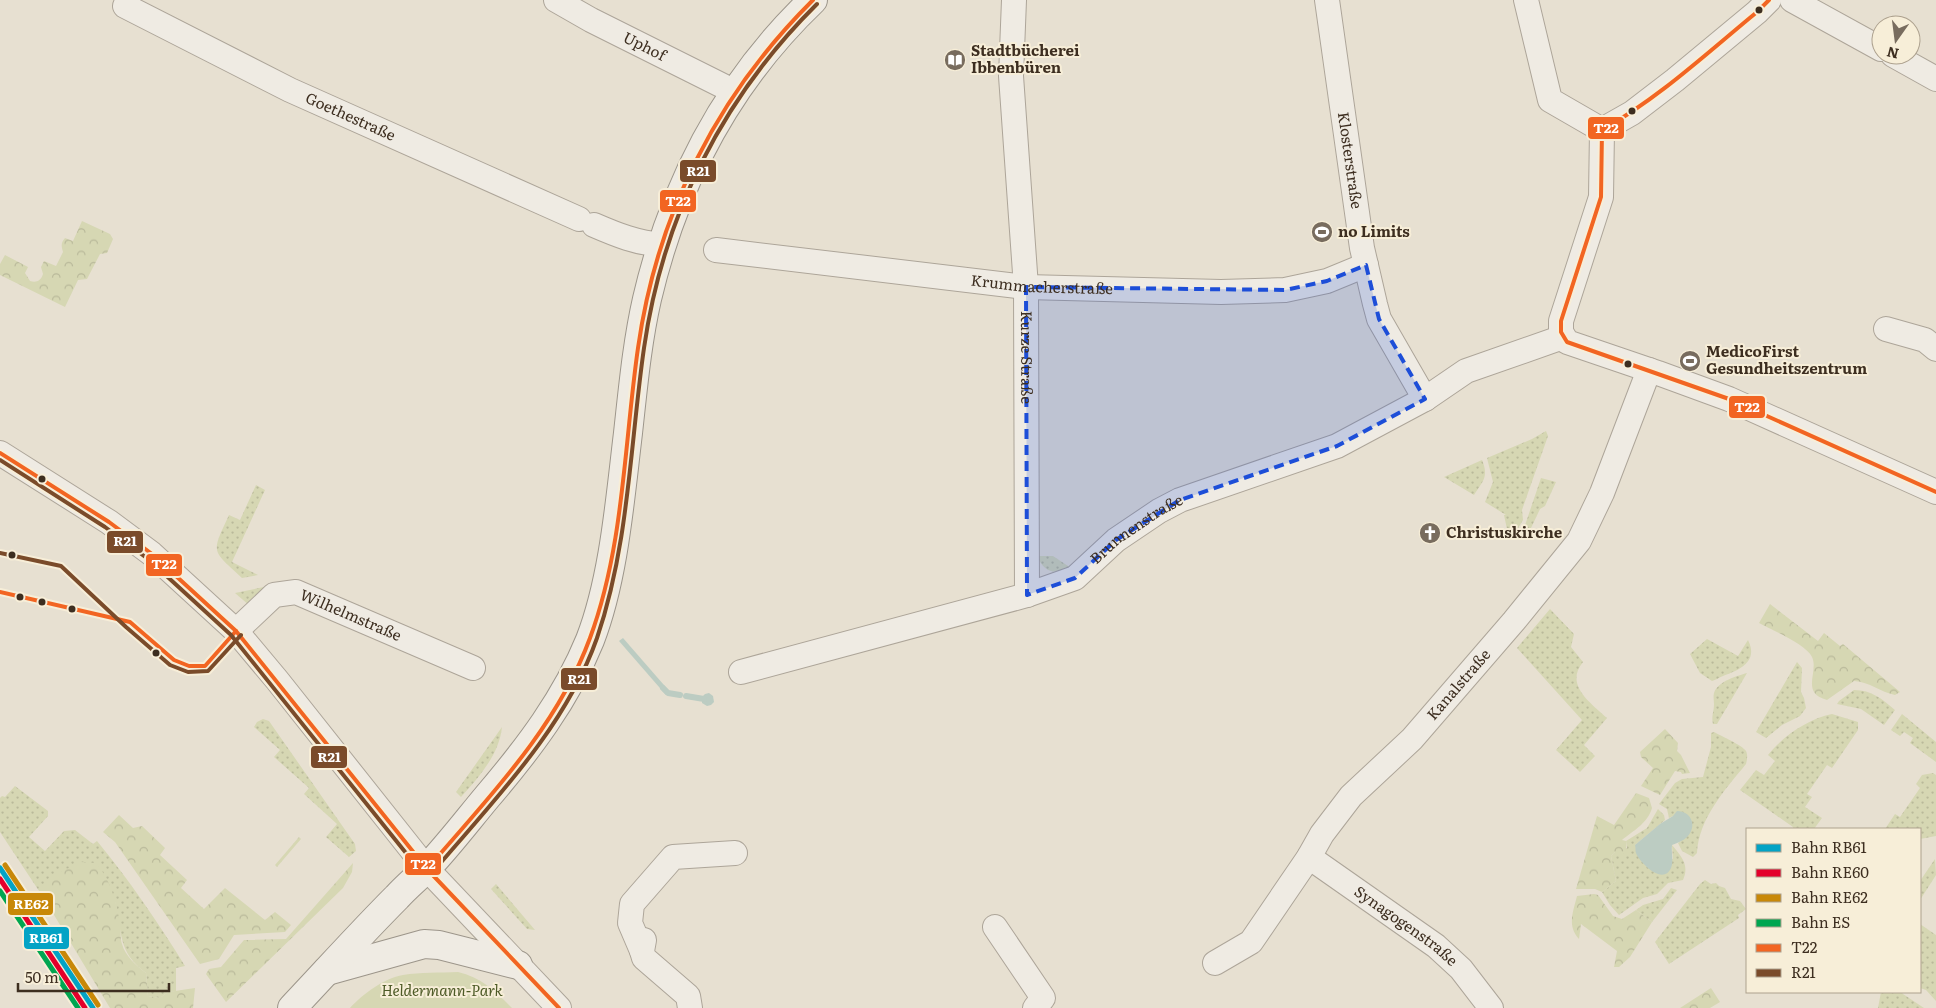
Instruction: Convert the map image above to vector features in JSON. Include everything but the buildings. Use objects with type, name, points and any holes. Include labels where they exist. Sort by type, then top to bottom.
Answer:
[{"type":"main road","points":[[292,1008],[426,868],[534,738],[567,688],[590,640],[602,602],[616,530],[638,345],[647,299],[662,245],[693,164],[735,92],[762,54],[812,0]]},
{"type":"main road","points":[[327,971],[424,944],[439,945],[518,965]]},
{"type":"street","name":"Uphof","points":[[556,0],[591,20],[735,92]]},
{"type":"street","name":"Kurze Straße","points":[[1014,0],[1011,76],[1026,287],[1027,595]]},
{"type":"street","name":"Klosterstraße","points":[[1328,0],[1348,158],[1366,265],[1380,319],[1426,399]]},
{"type":"street","points":[[1526,0],[1550,100],[1602,130]]},
{"type":"street","points":[[1602,130],[1632,113],[1675,80],[1769,0]]},
{"type":"street","points":[[1792,0],[1871,43]]},
{"type":"street","name":"Goethestraße","points":[[126,3],[290,90],[586,222],[627,239],[644,244],[662,245]]},
{"type":"street","points":[[1912,65],[1936,78]]},
{"type":"street","points":[[1602,130],[1601,197],[1562,329],[1567,342],[1729,399],[1935,492]]},
{"type":"street","name":"Krummacherstraße","points":[[716,250],[1026,287],[1221,292],[1285,290],[1327,281],[1366,265]]},
{"type":"street","name":"Brunnenstraße","points":[[740,672],[1027,595],[1074,578],[1116,540],[1159,511],[1180,500],[1337,446],[1426,399],[1466,371],[1522,352],[1562,329]]},
{"type":"street","points":[[1886,329],[1924,340],[1936,349]]},
{"type":"street","name":"Kanalstraße","points":[[1215,963],[1251,942],[1309,857],[1322,834],[1351,796],[1412,739],[1514,621],[1579,541],[1602,493],[1649,370]]},
{"type":"street","points":[[0,453],[109,522],[152,554],[236,631],[426,868],[559,1008]]},
{"type":"street","name":"Wilhelmstraße","points":[[236,631],[274,595],[296,592],[473,668]]},
{"type":"street","points":[[690,1008],[688,996],[644,958],[643,945],[630,923],[632,904],[673,857],[735,853]]},
{"type":"street","name":"Synagogenstraße","points":[[1309,857],[1436,946],[1460,969],[1492,1008]]},
{"type":"street","points":[[995,927],[1044,998],[1035,1008]]},
{"type":"highlighted area","points":[[1366,265],[1379,319],[1425,399],[1337,446],[1180,500],[1116,540],[1075,578],[1027,595],[1026,287],[1285,290],[1327,281]]},
{"type":"green space","points":[[82,221],[110,234],[113,239],[107,253],[100,254],[87,279],[78,280],[65,307],[0,275],[0,264],[5,255],[28,267],[25,273],[30,281],[38,281],[43,274],[41,267],[44,261],[56,266],[63,252],[63,241],[65,238],[73,241]]},
{"type":"green space","points":[[1546,431],[1548,436],[1522,510],[1523,520],[1514,535],[1507,529],[1504,515],[1506,515],[1485,502],[1493,482],[1487,458]]},
{"type":"green space","points":[[1482,460],[1485,475],[1474,495],[1444,477]]},
{"type":"green space","points":[[1541,478],[1556,482],[1545,506],[1540,509],[1531,528],[1521,537]]},
{"type":"green space","points":[[256,485],[265,490],[232,562],[258,575],[242,578],[220,556],[217,544],[229,515],[240,520]]},
{"type":"green space","points":[[1037,556],[1053,556],[1071,568],[1055,572],[1051,571],[1043,566]]},
{"type":"green space","points":[[269,586],[250,606],[235,593]]},
{"type":"green space","points":[[1770,604],[1818,641],[1824,633],[1840,646],[1843,644],[1900,692],[1895,695],[1865,683],[1854,681],[1827,700],[1819,697],[1812,687],[1814,663],[1809,652],[1796,642],[1759,623]]},
{"type":"green space","points":[[1550,609],[1574,634],[1571,647],[1583,662],[1576,678],[1578,686],[1587,700],[1607,718],[1584,745],[1595,756],[1580,772],[1556,750],[1582,720],[1517,648]]},
{"type":"green space","points":[[1707,639],[1738,656],[1748,640],[1751,648],[1749,659],[1741,668],[1712,681],[1700,673],[1690,654]]},
{"type":"green space","points":[[1797,662],[1802,668],[1801,692],[1806,708],[1800,716],[1782,725],[1766,738],[1756,732]]},
{"type":"green space","points":[[1747,673],[1717,724],[1713,724],[1714,693],[1716,689],[1728,680]]},
{"type":"green space","points":[[1854,690],[1871,693],[1895,710],[1884,725],[1861,709],[1837,704]]},
{"type":"green space","points":[[1832,714],[1858,722],[1858,730],[1832,768],[1827,765],[1807,794],[1812,797],[1805,807],[1822,818],[1815,828],[1793,828],[1740,790],[1756,770],[1764,775],[1775,761],[1768,755],[1781,741],[1805,724]]},
{"type":"green space","points":[[1902,714],[1936,742],[1936,762],[1910,743],[1913,738],[1904,732],[1900,736],[1891,730]]},
{"type":"green space","points":[[263,719],[269,721],[355,844],[356,851],[349,857],[326,837],[337,824],[304,794],[309,788],[274,757],[280,750],[254,727],[257,722]]},
{"type":"green space","points":[[502,727],[497,747],[487,765],[461,797],[456,792]]},
{"type":"green space","points":[[1665,729],[1678,743],[1677,751],[1690,773],[1682,774],[1675,771],[1660,795],[1641,786],[1653,768],[1641,757],[1640,752]]},
{"type":"green space","points":[[1714,732],[1744,749],[1747,753],[1747,761],[1714,805],[1703,828],[1697,853],[1693,857],[1682,851],[1678,843],[1681,841],[1673,816],[1669,818],[1667,809],[1659,804],[1675,783],[1682,779],[1703,777],[1711,747],[1711,733]]},
{"type":"green space","points":[[1933,773],[1936,775],[1936,836],[1921,839],[1921,828],[1886,828],[1895,814],[1900,817],[1920,788],[1916,784],[1922,775]]},
{"type":"green space","points":[[15,786],[48,811],[48,816],[29,837],[45,851],[64,831],[75,830],[93,844],[97,841],[109,856],[143,902],[185,966],[176,968],[176,991],[168,992],[160,998],[148,996],[146,973],[130,957],[126,949],[115,902],[45,882],[45,900],[0,832],[0,798],[2,796],[5,797]]},
{"type":"green space","points":[[1636,793],[1649,798],[1652,808],[1644,822],[1622,840],[1626,841],[1624,854],[1620,857],[1615,852],[1611,856],[1616,881],[1602,892],[1595,889],[1576,889],[1597,816],[1614,825]]},
{"type":"green space","points":[[1658,809],[1664,815],[1665,820],[1635,845],[1673,859],[1672,845],[1684,861],[1685,875],[1683,880],[1668,883],[1657,894],[1643,898],[1619,915],[1602,892],[1616,881],[1611,856],[1615,852],[1627,848],[1626,841],[1647,828]]},
{"type":"green space","points":[[119,815],[133,828],[142,826],[165,848],[160,855],[187,880],[181,888],[204,909],[225,888],[265,920],[275,912],[291,925],[285,932],[234,935],[219,959],[200,964],[115,842],[103,832]]},
{"type":"green space","points":[[299,837],[301,839],[277,867],[275,865]]},
{"type":"green space","points":[[1935,859],[1936,875],[1921,898],[1921,880]]},
{"type":"green space","points":[[81,862],[96,863],[105,876],[117,908],[121,942],[126,953],[146,973],[148,996],[160,998],[168,992],[195,988],[193,1008],[110,1008],[45,900],[44,882]]},
{"type":"green space","points":[[353,863],[352,872],[343,888],[226,1002],[206,974],[209,969],[221,967],[244,940],[286,939]]},
{"type":"green space","points":[[1705,880],[1725,888],[1731,899],[1740,901],[1746,909],[1738,915],[1739,918],[1669,964],[1655,942]]},
{"type":"green space","points":[[496,884],[535,930],[527,929],[491,889]]},
{"type":"green space","points":[[1671,888],[1677,890],[1652,922],[1636,910],[1643,905],[1663,899]]},
{"type":"green space","points":[[1598,895],[1613,916],[1622,919],[1636,910],[1652,922],[1630,957],[1619,967],[1614,967],[1617,951],[1581,924],[1579,939],[1573,929],[1572,919],[1577,896]]},
{"type":"green space","points":[[1921,925],[1936,935],[1936,1001],[1926,990],[1921,988]]},
{"type":"green space","name":"Heldermann-Park","points":[[458,972],[481,981],[512,1008],[350,1008],[374,987],[389,979],[416,973]]},
{"type":"green space","points":[[1711,988],[1720,1002],[1710,1008],[1680,1008]]},
{"type":"green space","points":[[1881,993],[1902,993],[1924,1008],[1878,1008]]},
{"type":"shaded area","points":[[623,638],[670,692],[666,695],[619,641]]},
{"type":"shaded area","points":[[709,693],[713,696],[714,702],[707,706],[702,703],[702,697]]},
{"type":"shaded area","points":[[1677,811],[1689,816],[1692,828],[1685,838],[1672,845],[1671,868],[1663,875],[1657,874],[1638,857],[1635,845]]},
{"type":"waterway","points":[[663,688],[668,693],[680,695]]},
{"type":"waterway","points":[[686,696],[704,699]]},
{"type":"rail line","name":"RE62","points":[[5,865],[98,1005]]},
{"type":"rail line","name":"RB61","points":[[0,868],[93,1008]]},
{"type":"rail line","name":"RE60","points":[[0,879],[85,1008]]},
{"type":"rail line","name":"ES","points":[[0,891],[78,1008]]},
{"type":"transit line","name":"T22","points":[[427,869],[519,761],[540,732],[576,671],[590,638],[610,568],[622,495],[638,348],[647,298],[660,250],[676,204],[697,159],[720,117],[748,76],[779,37],[813,0]]},
{"type":"transit line","name":"T22","points":[[1769,0],[1663,89],[1602,130],[1601,197],[1561,321],[1561,332],[1567,342],[1729,399],[1936,492]]},
{"type":"transit line","name":"R21","points":[[432,873],[525,763],[566,703],[583,671],[597,638],[608,603],[616,567],[627,494],[644,348],[653,299],[666,252],[682,206],[702,162],[726,119],[753,79],[783,40],[817,4]]},
{"type":"transit line","name":"T22","points":[[0,453],[109,522],[152,554],[236,631],[427,869],[559,1008]]},
{"type":"transit line","name":"R21","points":[[0,460],[105,527],[148,559],[231,635],[422,873]]},
{"type":"transit line","name":"R21","points":[[0,553],[61,566],[170,665],[188,672],[208,671],[241,635]]},
{"type":"transit line","name":"T22","points":[[0,592],[130,622],[174,660],[189,666],[205,666],[236,631]]},
{"type":"place","name":"Stadtbücherei Ibbenbüren","points":[[955,60]]},
{"type":"place","name":"no Limits","points":[[1322,232]]},
{"type":"place","name":"MedicoFirst Gesundheitszentrum","points":[[1690,361]]},
{"type":"place","name":"Christuskirche","points":[[1430,533]]}]
